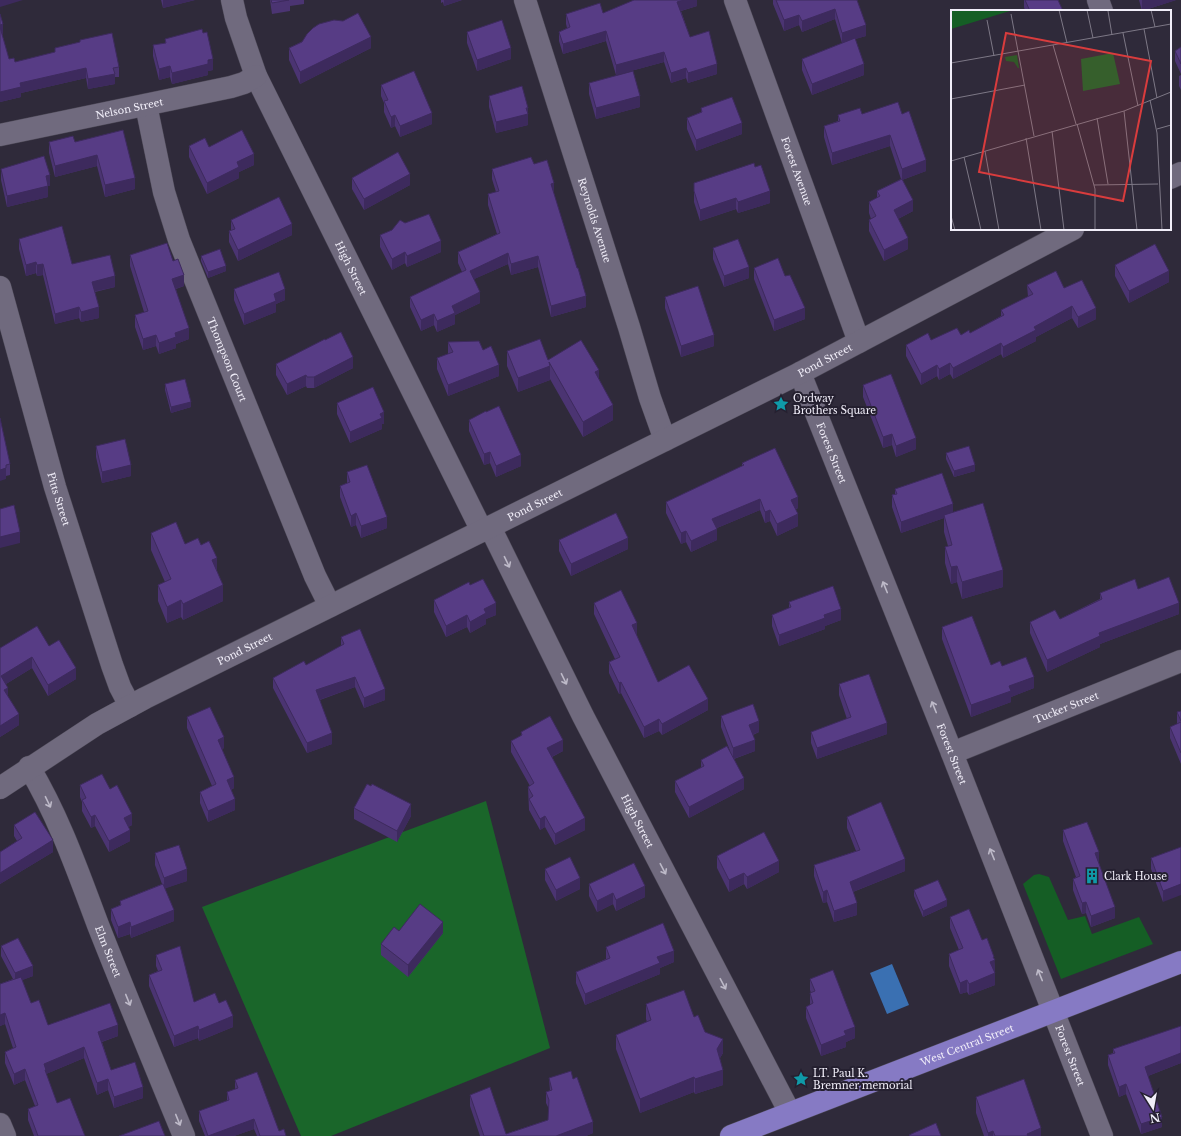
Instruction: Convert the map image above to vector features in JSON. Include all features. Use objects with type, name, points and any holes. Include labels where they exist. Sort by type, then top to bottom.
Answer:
[{"type":"main road","name":"West Central Street","points":[[731,1136],[1181,962]]},
{"type":"street","name":"High Street","points":[[232,0],[238,25],[256,76],[486,529],[790,1113]]},
{"type":"street","name":"Reynolds Avenue","points":[[525,0],[630,327],[650,398],[665,440]]},
{"type":"street","name":"Forest Avenue","points":[[735,0],[859,342]]},
{"type":"street","points":[[1098,0],[1102,10]]},
{"type":"street","name":"Nelson Street","points":[[0,135],[232,87],[256,76]]},
{"type":"street","name":"Thompson Court","points":[[146,105],[164,192],[179,240],[315,576],[330,606]]},
{"type":"street","points":[[1171,177],[1181,172]]},
{"type":"street","name":"Pond Street","points":[[0,788],[97,724],[130,706],[800,373],[1071,230]]},
{"type":"street","name":"Pitts Street","points":[[0,287],[55,487],[112,665],[120,687],[130,706]]},
{"type":"street","name":"Forest Street","points":[[800,373],[952,753],[1102,1136]]},
{"type":"street","name":"Tucker Street","points":[[952,753],[1181,661]]},
{"type":"street","name":"Elm Street","points":[[30,767],[59,825],[116,971],[184,1136]]},
{"type":"street","points":[[0,1124],[5,1136]]},
{"type":"green space","points":[[486,801],[550,1048],[331,1136],[301,1136],[202,907]]},
{"type":"green space","points":[[1039,874],[1049,877],[1068,920],[1085,916],[1092,934],[1139,917],[1153,944],[1061,979],[1023,884],[1034,875]]},
{"type":"water","points":[[892,964],[909,1005],[887,1014],[870,973]]},
{"type":"building","points":[[271,0],[289,0],[272,3]]},
{"type":"building","points":[[634,0],[684,0],[677,2],[690,37],[709,31],[717,64],[688,73],[686,68],[671,73],[664,52],[616,65],[606,31],[563,44],[559,32],[570,27],[566,14],[600,3],[603,13]]},
{"type":"building","points":[[776,0],[857,0],[866,25],[842,33],[835,9],[802,21],[799,15],[784,20]]},
{"type":"building","points":[[1025,0],[1058,0],[1063,10],[1030,10]]},
{"type":"building","points":[[358,13],[371,37],[300,72],[289,48],[302,42],[307,34],[319,24],[334,20],[343,21]]},
{"type":"building","points":[[0,14],[3,24],[0,25]]},
{"type":"building","points":[[502,20],[511,48],[477,60],[467,32]]},
{"type":"building","points":[[0,27],[9,59],[14,58],[15,62],[55,52],[55,48],[80,42],[80,40],[112,33],[119,67],[113,68],[115,74],[88,79],[86,68],[20,83],[21,87],[0,92]]},
{"type":"building","points":[[202,29],[203,33],[207,32],[213,59],[208,60],[208,64],[172,73],[170,66],[159,69],[153,45],[166,43],[165,39]]},
{"type":"building","points":[[855,38],[864,64],[812,84],[802,59]]},
{"type":"building","points":[[1181,47],[1181,64],[1175,51]]},
{"type":"building","points":[[414,71],[432,113],[400,126],[395,115],[391,117],[384,101],[388,100],[381,85]]},
{"type":"building","points":[[633,71],[640,96],[596,108],[589,83]]},
{"type":"building","points":[[522,86],[528,108],[526,108],[528,114],[496,122],[489,96]]},
{"type":"building","points":[[732,97],[742,123],[696,140],[687,118],[702,112],[701,108]]},
{"type":"building","points":[[898,102],[902,114],[909,111],[926,160],[902,169],[890,135],[832,153],[824,126],[840,121],[838,115],[860,108],[862,114]]},
{"type":"building","points":[[123,130],[135,178],[105,185],[97,155],[55,166],[49,142],[73,136],[75,142]]},
{"type":"building","points":[[242,130],[254,154],[237,162],[239,167],[207,183],[189,146],[205,138],[209,147]]},
{"type":"building","points":[[398,152],[410,174],[364,199],[352,178]]},
{"type":"building","points":[[44,156],[50,175],[46,176],[48,186],[7,196],[1,169]]},
{"type":"building","points":[[531,157],[534,164],[547,160],[554,183],[551,184],[586,296],[551,306],[538,256],[511,264],[508,253],[470,271],[480,292],[452,306],[455,313],[437,321],[434,314],[421,320],[410,297],[466,270],[458,252],[500,233],[488,194],[499,191],[492,169]]},
{"type":"building","points":[[754,163],[755,167],[761,165],[770,191],[738,202],[736,198],[700,210],[694,191],[694,183]]},
{"type":"building","points":[[902,179],[913,200],[894,210],[908,238],[884,250],[869,220],[876,216],[869,202],[880,196],[877,191]]},
{"type":"building","points":[[279,197],[292,224],[238,250],[229,231],[235,229],[231,220]]},
{"type":"building","points":[[429,214],[441,241],[407,256],[405,252],[392,259],[380,235],[392,230],[400,220],[405,223]]},
{"type":"building","points":[[62,226],[72,264],[110,255],[115,276],[92,282],[99,307],[81,312],[79,307],[55,314],[43,264],[37,265],[36,262],[26,265],[19,239]]},
{"type":"building","points":[[738,239],[749,267],[724,276],[713,248]]},
{"type":"building","points":[[167,243],[173,261],[178,259],[184,275],[172,279],[189,328],[175,333],[176,337],[159,343],[156,335],[143,339],[135,315],[148,311],[130,255]]},
{"type":"building","points":[[1155,244],[1169,271],[1129,291],[1115,265]]},
{"type":"building","points":[[220,249],[226,266],[208,272],[201,256]]},
{"type":"building","points":[[778,258],[785,276],[790,275],[805,308],[774,320],[754,268]]},
{"type":"building","points":[[1056,271],[1064,288],[1082,280],[1096,308],[1078,317],[1072,306],[1034,327],[1036,330],[1003,347],[1001,343],[953,368],[950,363],[939,369],[937,365],[921,374],[906,345],[928,333],[931,340],[957,328],[961,335],[969,330],[970,333],[1004,315],[1001,310],[1033,294],[1027,285]]},
{"type":"building","points":[[279,272],[285,289],[274,294],[276,301],[244,314],[234,289]]},
{"type":"building","points":[[698,286],[714,335],[681,346],[665,297]]},
{"type":"building","points":[[341,332],[353,357],[314,377],[307,377],[306,375],[287,384],[276,364]]},
{"type":"building","points":[[540,339],[548,360],[581,340],[599,370],[595,372],[613,405],[583,422],[549,362],[550,366],[518,378],[507,351]]},
{"type":"building","points":[[479,341],[483,350],[491,346],[499,365],[448,385],[437,358],[453,352],[448,342]]},
{"type":"building","points":[[891,374],[916,438],[896,446],[892,434],[883,437],[863,385]]},
{"type":"building","points":[[185,379],[191,402],[171,407],[165,384]]},
{"type":"building","points":[[373,387],[384,412],[380,414],[382,418],[350,432],[337,403]]},
{"type":"building","points":[[499,406],[521,455],[496,466],[490,452],[484,454],[469,420]]},
{"type":"building","points":[[0,418],[10,464],[6,465],[6,468],[0,470]]},
{"type":"building","points":[[125,439],[131,465],[102,472],[96,446]]},
{"type":"building","points":[[969,446],[975,465],[954,471],[946,453]]},
{"type":"building","points":[[775,448],[798,497],[791,500],[798,514],[777,524],[770,510],[765,512],[760,499],[712,519],[717,529],[691,541],[686,531],[681,533],[666,502],[744,465],[742,463]]},
{"type":"building","points":[[367,465],[387,517],[361,526],[356,513],[351,516],[340,486],[350,482],[347,472]]},
{"type":"building","points":[[942,473],[953,504],[901,522],[892,495],[897,494],[895,489]]},
{"type":"building","points":[[983,503],[1003,570],[962,582],[957,566],[951,567],[945,547],[952,545],[944,515]]},
{"type":"building","points":[[14,505],[20,532],[0,537],[0,509]]},
{"type":"building","points":[[616,513],[628,538],[571,564],[559,540]]},
{"type":"building","points":[[176,522],[185,544],[198,538],[201,545],[209,541],[217,558],[212,560],[223,585],[183,604],[181,600],[167,607],[158,585],[171,579],[151,533]]},
{"type":"building","points":[[1169,577],[1179,603],[1099,633],[1100,636],[1047,660],[1030,622],[1055,610],[1060,619],[1102,599],[1100,593],[1135,579],[1138,589]]},
{"type":"building","points":[[483,579],[496,603],[484,609],[486,613],[470,622],[467,615],[446,626],[434,600],[469,582],[470,585]]},
{"type":"building","points":[[833,586],[841,609],[824,615],[825,618],[779,635],[772,615],[791,607],[789,602]]},
{"type":"building","points":[[621,590],[637,623],[632,625],[658,682],[689,665],[708,699],[662,724],[659,719],[644,727],[609,662],[620,657],[594,603]]},
{"type":"building","points":[[972,616],[991,665],[1000,661],[1002,666],[1026,657],[1034,677],[1009,686],[1011,691],[971,705],[942,627]]},
{"type":"building","points":[[37,626],[49,646],[59,640],[76,668],[48,685],[32,657],[1,676],[8,688],[4,690],[19,714],[0,726],[0,648]]},
{"type":"building","points":[[360,629],[385,689],[364,698],[355,677],[316,690],[332,733],[307,743],[273,678],[304,661],[306,665],[344,644],[341,637]]},
{"type":"building","points":[[869,674],[887,723],[817,748],[811,732],[851,717],[839,684]]},
{"type":"building","points":[[753,704],[759,721],[749,725],[755,740],[733,748],[721,716]]},
{"type":"building","points":[[210,707],[224,737],[218,740],[234,777],[227,780],[235,799],[208,811],[200,792],[216,784],[187,717]]},
{"type":"building","points":[[1181,711],[1181,721],[1177,712]]},
{"type":"building","points":[[550,716],[563,740],[547,748],[585,818],[555,834],[545,816],[540,819],[529,799],[533,796],[528,787],[534,783],[511,741],[522,735],[521,732]]},
{"type":"building","points":[[1181,722],[1181,753],[1170,727]]},
{"type":"building","points":[[727,746],[744,778],[689,807],[675,781],[704,766],[701,760]]},
{"type":"building","points":[[102,774],[110,789],[117,785],[132,814],[124,818],[130,830],[109,841],[95,815],[91,817],[82,800],[86,798],[80,785]]},
{"type":"building","points":[[367,784],[371,786],[372,784],[411,804],[397,831],[354,808]]},
{"type":"building","points":[[881,802],[905,859],[850,882],[857,903],[834,911],[827,890],[823,892],[814,865],[860,850],[847,817]]},
{"type":"building","points":[[35,812],[53,840],[0,873],[0,852],[22,838],[14,825]]},
{"type":"building","name":"Clark House","points":[[1087,822],[1099,852],[1095,853],[1115,907],[1091,916],[1086,902],[1082,903],[1073,879],[1080,876],[1063,830]]},
{"type":"building","points":[[764,832],[779,861],[747,877],[744,873],[729,880],[717,856]]},
{"type":"building","points":[[179,845],[187,869],[164,878],[155,853]]},
{"type":"building","points":[[1181,847],[1181,884],[1163,891],[1151,858]]},
{"type":"building","points":[[570,857],[580,878],[556,890],[545,869]]},
{"type":"building","points":[[634,863],[645,886],[616,900],[613,893],[597,901],[589,884]]},
{"type":"building","points":[[938,880],[947,900],[923,911],[914,890]]},
{"type":"building","points":[[163,884],[174,910],[131,927],[130,922],[118,927],[111,909],[121,905],[120,901]]},
{"type":"building","points":[[420,904],[443,922],[408,965],[381,944],[394,927],[399,931]]},
{"type":"building","points":[[969,909],[982,940],[987,938],[995,960],[990,962],[995,973],[969,984],[967,980],[960,983],[949,954],[963,948],[950,917]]},
{"type":"building","points":[[663,923],[674,951],[657,957],[660,963],[585,994],[576,972],[610,958],[606,947]]},
{"type":"building","points":[[18,938],[33,966],[15,973],[1,946]]},
{"type":"building","points":[[180,946],[194,1002],[215,993],[219,1003],[226,1000],[233,1016],[199,1030],[198,1026],[174,1036],[149,975],[162,970],[156,955]]},
{"type":"building","points":[[833,970],[855,1027],[844,1031],[846,1035],[821,1045],[806,1007],[813,1003],[810,993],[815,991],[810,979]]},
{"type":"building","points":[[21,977],[31,1003],[39,1000],[48,1025],[110,1003],[118,1025],[98,1032],[111,1070],[135,1062],[143,1087],[114,1097],[108,1079],[97,1083],[84,1047],[44,1064],[57,1103],[70,1098],[85,1136],[38,1136],[28,1109],[38,1105],[25,1069],[14,1074],[5,1052],[16,1047],[5,1013],[0,1015],[0,984]]},
{"type":"building","points":[[684,990],[694,1017],[698,1015],[705,1032],[723,1039],[717,1049],[723,1070],[695,1079],[694,1077],[640,1099],[616,1035],[651,1020],[646,1004]]},
{"type":"building","points":[[1181,1026],[1181,1053],[1145,1067],[1162,1117],[1141,1124],[1126,1084],[1119,1087],[1108,1055],[1115,1053],[1113,1049]]},
{"type":"building","points":[[571,1071],[573,1079],[577,1077],[593,1122],[556,1136],[484,1136],[470,1095],[490,1087],[506,1134],[548,1120],[549,1100],[546,1092],[552,1090],[549,1078]]},
{"type":"building","points":[[257,1072],[279,1131],[284,1129],[286,1136],[260,1136],[254,1119],[208,1136],[199,1111],[229,1100],[227,1092],[238,1088],[235,1080]]},
{"type":"building","points":[[1024,1079],[1041,1128],[1027,1134],[1028,1136],[995,1136],[993,1131],[988,1133],[976,1097]]},
{"type":"building","points":[[159,1121],[165,1136],[119,1136]]},
{"type":"building","points":[[936,1123],[941,1136],[909,1135]]},
{"type":"place","name":"Ordway Brothers Square","points":[[781,404]]},
{"type":"place","name":"Clark House","points":[[1092,876]]},
{"type":"place","name":"LT. Paul K. Bremner memorial","points":[[801,1079]]}]
